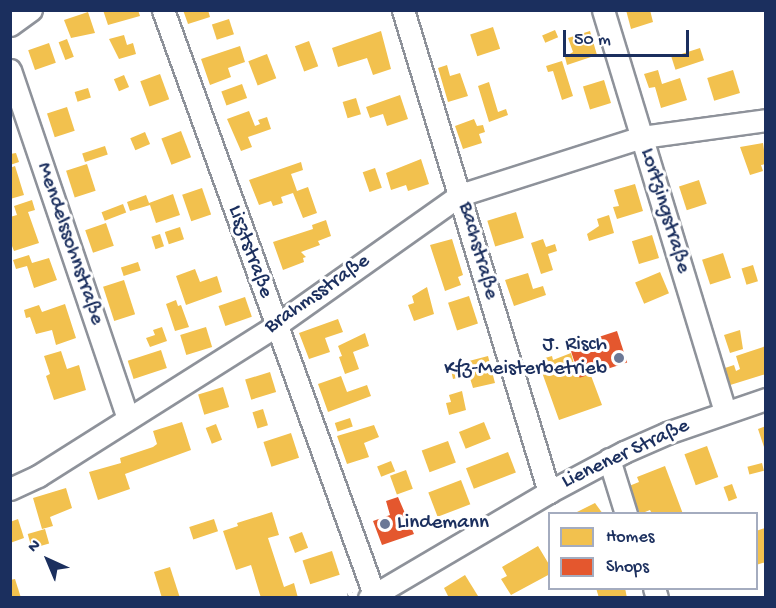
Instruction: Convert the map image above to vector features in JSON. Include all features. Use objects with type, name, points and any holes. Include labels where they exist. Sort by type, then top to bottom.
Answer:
[{"type":"street","points":[[10,25],[31,10]]},
{"type":"street","name":"Lisztstraße","points":[[163,10],[372,596]]},
{"type":"street","name":"Bachstraße","points":[[403,10],[549,492]]},
{"type":"street","name":"Lortzingstraße","points":[[603,10],[725,412]]},
{"type":"street","name":"Mendelssohnstraße","points":[[10,70],[128,419]]},
{"type":"street","name":"Brahmsstraße","points":[[10,489],[38,476],[275,326],[460,195],[642,137],[765,120]]},
{"type":"street","name":"Lienener Straße","points":[[372,596],[609,459],[667,433],[765,399]]},
{"type":"street","points":[[609,459],[626,512]]},
{"type":"building: Homes","points":[[103,10],[138,10],[140,16],[108,25]]},
{"type":"building: Homes","points":[[183,10],[208,10],[210,17],[188,24]]},
{"type":"building: Homes","points":[[626,10],[650,10],[653,22],[631,29]]},
{"type":"building: Homes","points":[[88,12],[95,33],[71,38],[64,20]]},
{"type":"building: Homes","points":[[229,19],[234,34],[217,40],[212,25]]},
{"type":"building: Homes","points":[[493,27],[500,49],[477,56],[470,34]]},
{"type":"building: Homes","points":[[555,30],[558,37],[545,43],[542,35]]},
{"type":"building: Homes","points":[[381,31],[391,69],[373,75],[367,58],[338,67],[332,48]]},
{"type":"building: Homes","points":[[590,31],[597,55],[567,65],[565,57],[573,52],[568,38]]},
{"type":"building: Homes","points":[[124,35],[127,45],[133,43],[136,54],[119,59],[109,39]]},
{"type":"building: Homes","points":[[67,39],[74,57],[65,60],[59,42]]},
{"type":"building: Homes","points":[[309,41],[318,66],[304,72],[295,46]]},
{"type":"building: Homes","points":[[49,43],[56,63],[35,70],[28,50]]},
{"type":"building: Homes","points":[[240,46],[245,62],[228,68],[231,77],[210,85],[201,59]]},
{"type":"building: Homes","points":[[700,48],[704,60],[675,70],[671,57]]},
{"type":"building: Homes","points":[[267,54],[276,78],[258,85],[248,61]]},
{"type":"building: Homes","points":[[562,61],[573,96],[562,100],[553,71],[548,72],[546,66]]},
{"type":"building: Homes","points":[[447,65],[450,76],[460,73],[468,96],[448,102],[438,68]]},
{"type":"building: Homes","points":[[658,70],[662,84],[680,78],[687,100],[661,108],[655,87],[649,88],[644,74]]},
{"type":"building: Homes","points":[[733,70],[740,93],[714,101],[707,78]]},
{"type":"building: Homes","points":[[160,74],[169,99],[150,107],[140,81]]},
{"type":"building: Homes","points":[[124,75],[129,87],[119,91],[114,79]]},
{"type":"building: Homes","points":[[604,80],[611,103],[590,109],[583,86]]},
{"type":"building: Homes","points":[[489,82],[498,112],[506,109],[508,115],[489,122],[478,86]]},
{"type":"building: Homes","points":[[242,84],[247,98],[226,106],[221,92]]},
{"type":"building: Homes","points":[[88,88],[91,98],[78,102],[75,92]]},
{"type":"building: Homes","points":[[400,95],[408,119],[387,126],[383,114],[370,118],[366,107]]},
{"type":"building: Homes","points":[[356,98],[361,114],[348,118],[343,102]]},
{"type":"building: Homes","points":[[67,107],[75,131],[55,137],[47,113]]},
{"type":"building: Homes","points":[[249,111],[255,126],[260,124],[258,120],[267,117],[271,129],[248,137],[252,147],[241,151],[227,119]]},
{"type":"building: Homes","points":[[474,119],[477,126],[483,125],[485,132],[479,134],[482,143],[463,149],[455,126]]},
{"type":"building: Homes","points":[[181,131],[191,157],[171,165],[161,139]]},
{"type":"building: Homes","points":[[145,132],[150,144],[135,150],[130,138]]},
{"type":"building: Homes","points":[[763,143],[766,164],[761,165],[763,171],[750,175],[740,147]]},
{"type":"building: Homes","points":[[105,146],[108,155],[85,162],[82,153]]},
{"type":"building: Homes","points":[[16,153],[19,162],[10,165],[10,154]]},
{"type":"building: Homes","points":[[421,159],[429,184],[408,191],[406,185],[391,190],[386,173]]},
{"type":"building: Homes","points":[[301,162],[303,170],[291,174],[297,191],[308,187],[317,213],[303,218],[293,193],[281,197],[283,203],[273,206],[271,201],[259,205],[249,180]]},
{"type":"building: Homes","points":[[87,164],[96,191],[75,197],[66,171]]},
{"type":"building: Homes","points":[[15,166],[24,195],[10,199],[10,168]]},
{"type":"building: Homes","points":[[375,168],[382,188],[370,192],[363,172]]},
{"type":"building: Homes","points":[[699,180],[707,204],[687,210],[679,186]]},
{"type":"building: Homes","points":[[635,184],[643,211],[617,219],[613,207],[619,206],[614,190]]},
{"type":"building: Homes","points":[[202,188],[211,214],[191,221],[182,195]]},
{"type":"building: Homes","points":[[173,194],[180,215],[156,223],[150,205],[130,211],[127,202],[146,195],[149,203]]},
{"type":"building: Homes","points":[[32,200],[35,210],[28,212],[39,243],[14,251],[10,241],[10,217],[17,215],[14,206]]},
{"type":"building: Homes","points":[[123,204],[126,212],[105,221],[102,212]]},
{"type":"building: Homes","points":[[516,212],[524,238],[495,247],[487,221]]},
{"type":"building: Homes","points":[[609,215],[614,233],[589,241],[587,234],[599,226],[597,219]]},
{"type":"building: Homes","points":[[326,220],[331,236],[318,241],[320,245],[301,252],[306,257],[303,258],[304,262],[283,270],[273,242],[313,229],[312,225]]},
{"type":"building: Homes","points":[[106,223],[114,246],[93,253],[85,230]]},
{"type":"building: Homes","points":[[180,227],[184,239],[169,244],[165,232]]},
{"type":"building: Homes","points":[[160,234],[164,246],[155,249],[151,237]]},
{"type":"building: Homes","points":[[652,235],[659,258],[639,264],[632,241]]},
{"type":"building: Homes","points":[[452,239],[463,275],[458,277],[461,285],[445,291],[430,245]]},
{"type":"building: Homes","points":[[543,239],[546,247],[555,244],[557,251],[548,254],[553,270],[541,274],[531,243]]},
{"type":"building: Homes","points":[[723,253],[731,278],[710,285],[702,260]]},
{"type":"building: Homes","points":[[29,255],[32,263],[49,258],[57,280],[34,288],[27,266],[16,269],[13,260]]},
{"type":"building: Homes","points":[[138,262],[141,271],[124,276],[121,268]]},
{"type":"building: Homes","points":[[753,265],[758,281],[746,285],[742,269]]},
{"type":"building: Homes","points":[[195,269],[200,282],[217,276],[222,292],[186,305],[176,276]]},
{"type":"building: Homes","points":[[660,272],[669,293],[644,304],[635,283]]},
{"type":"building: Homes","points":[[528,273],[533,289],[543,286],[546,295],[514,306],[505,280]]},
{"type":"building: Homes","points":[[124,280],[135,314],[114,321],[103,287]]},
{"type":"building: Homes","points":[[427,287],[434,314],[414,321],[408,305],[414,303],[412,296]]},
{"type":"building: Homes","points":[[469,296],[478,324],[457,330],[448,303]]},
{"type":"building: Homes","points":[[245,297],[252,317],[225,326],[219,306]]},
{"type":"building: Homes","points":[[176,300],[178,306],[181,305],[189,327],[175,331],[166,304]]},
{"type":"building: Homes","points":[[65,304],[76,338],[56,345],[52,330],[36,334],[30,317],[26,318],[24,310],[39,305],[42,312]]},
{"type":"building: Homes","points":[[338,319],[343,332],[325,338],[330,352],[309,359],[299,333]]},
{"type":"building: Homes","points":[[162,327],[167,341],[150,347],[146,338],[155,335],[153,330]]},
{"type":"building: Homes","points":[[206,327],[212,347],[186,355],[180,335]]},
{"type":"building: Homes","points":[[740,330],[743,349],[730,353],[724,335]]},
{"type":"building: Homes","points":[[365,333],[369,346],[353,352],[359,369],[345,374],[338,346]]},
{"type":"building: Homes","points":[[766,346],[766,374],[727,386],[722,372],[725,368],[734,365],[736,371],[740,369],[736,356]]},
{"type":"building: Homes","points":[[161,350],[167,368],[134,379],[128,361]]},
{"type":"building: Homes","points":[[61,351],[67,369],[79,365],[86,390],[54,400],[46,376],[50,374],[44,356]]},
{"type":"building: Homes","points":[[571,353],[578,377],[590,373],[602,405],[559,420],[539,364],[546,362],[545,358],[552,356],[553,360]]},
{"type":"building: Homes","points":[[488,356],[495,383],[473,388],[469,375],[453,379],[450,366]]},
{"type":"building: Homes","points":[[270,372],[276,392],[251,400],[245,380]]},
{"type":"building: Homes","points":[[341,376],[347,392],[367,385],[371,396],[328,412],[318,384]]},
{"type":"building: Homes","points":[[223,387],[229,407],[204,415],[198,395]]},
{"type":"building: Homes","points":[[462,391],[466,410],[449,415],[446,403],[451,402],[449,395]]},
{"type":"building: Homes","points":[[263,409],[268,425],[257,428],[252,412]]},
{"type":"building: Homes","points":[[350,418],[353,427],[338,432],[335,423]]},
{"type":"building: Homes","points":[[182,422],[191,450],[125,474],[130,489],[98,500],[89,472],[121,463],[120,458],[153,447],[157,444],[153,431]]},
{"type":"building: Homes","points":[[484,422],[491,439],[466,449],[459,432]]},
{"type":"building: Homes","points":[[216,424],[222,440],[212,444],[206,428]]},
{"type":"building: Homes","points":[[374,425],[379,437],[364,443],[369,457],[347,464],[337,436]]},
{"type":"building: Homes","points":[[766,426],[766,450],[765,450],[758,429]]},
{"type":"building: Homes","points":[[291,433],[299,458],[271,467],[263,442]]},
{"type":"building: Homes","points":[[448,441],[456,463],[430,472],[422,451]]},
{"type":"building: Homes","points":[[707,446],[718,477],[696,485],[684,454]]},
{"type":"building: Homes","points":[[508,452],[516,473],[474,489],[466,468]]},
{"type":"building: Homes","points":[[391,461],[395,471],[381,477],[377,467]]},
{"type":"building: Homes","points":[[762,463],[764,471],[749,474],[747,467]]},
{"type":"building: Homes","points":[[665,466],[682,512],[651,512],[650,510],[639,512],[629,486],[639,482],[637,477]]},
{"type":"building: Homes","points":[[406,470],[413,489],[397,495],[390,476]]},
{"type":"building: Homes","points":[[461,480],[470,504],[438,517],[428,493]]},
{"type":"building: Homes","points":[[732,484],[737,498],[729,501],[724,487]]},
{"type":"building: Homes","points":[[66,488],[72,508],[50,517],[53,526],[42,529],[33,498]]},
{"type":"building: Homes","points":[[595,503],[602,512],[577,512]]},
{"type":"building: Homes","points":[[272,512],[279,535],[268,538],[284,587],[294,583],[298,598],[261,598],[251,565],[236,570],[223,531],[238,526],[237,523]]},
{"type":"building: Homes","points":[[18,519],[24,538],[10,543],[10,522]]},
{"type":"building: Homes","points":[[214,519],[218,531],[193,539],[189,527]]},
{"type":"building: Homes","points":[[765,528],[766,562],[758,564],[758,530]]},
{"type":"building: Homes","points":[[45,529],[49,543],[32,548],[28,534]]},
{"type":"building: Homes","points":[[302,532],[308,548],[295,553],[289,537]]},
{"type":"building: Homes","points":[[538,546],[548,563],[548,575],[511,595],[501,579],[507,576],[502,567]]},
{"type":"building: Homes","points":[[332,551],[340,575],[310,584],[303,561]]},
{"type":"building: Homes","points":[[170,567],[180,598],[162,598],[154,572]]},
{"type":"building: Homes","points":[[465,575],[478,596],[449,598],[444,588]]},
{"type":"building: Homes","points":[[15,579],[21,598],[10,598],[10,580]]},
{"type":"building: Homes","points":[[597,590],[625,590],[627,598],[599,598]]},
{"type":"building: Shops","points":[[617,331],[627,362],[580,378],[569,346]]},
{"type":"building: Shops","points":[[398,497],[414,534],[382,545],[373,521],[390,515],[386,501]]},
{"type":"place","name":"J. Risch Kfz-Meisterbetrieb","points":[[619,358]]},
{"type":"place","name":"Lindemann","points":[[385,524]]}]
